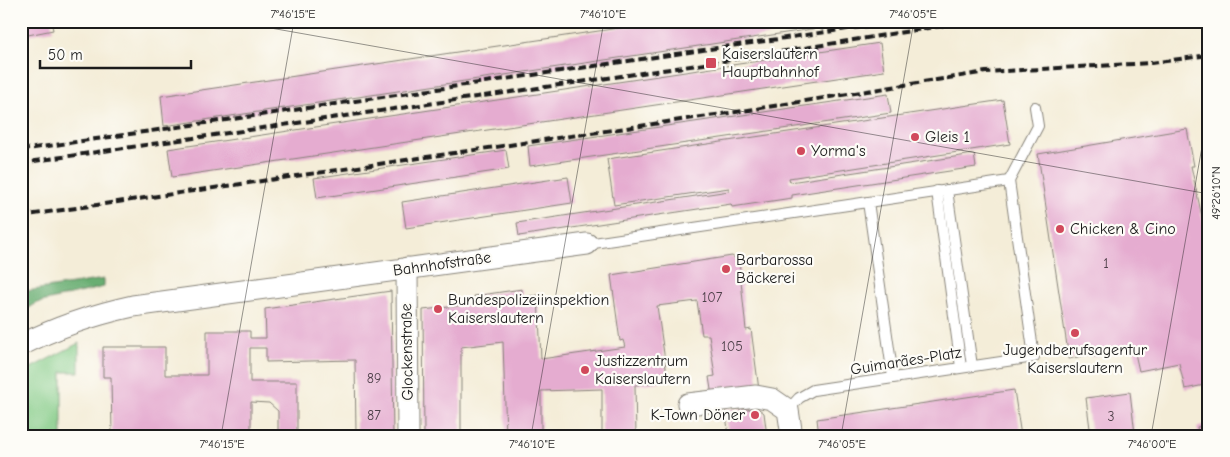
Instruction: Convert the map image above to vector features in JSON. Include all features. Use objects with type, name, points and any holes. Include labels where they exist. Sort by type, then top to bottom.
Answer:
[{"type":"street","name":"Bahnhofstraße","points":[[21,345],[55,328],[90,316],[133,306],[587,244]]},
{"type":"street","name":"Glockenstraße","points":[[407,268],[408,436]]},
{"type":"street","points":[[688,404],[756,396],[772,399],[788,410],[792,436]]},
{"type":"lane","points":[[893,377],[868,202],[1010,181],[1038,126],[1035,107]]},
{"type":"lane","name":"Guimarães-Platz","points":[[788,410],[799,398],[813,390],[1034,357],[1010,181]]},
{"type":"lane","points":[[942,190],[967,367]]},
{"type":"lane","name":"Bahnhofstraße","points":[[587,244],[868,202]]},
{"type":"green space","points":[[104,279],[104,287],[37,303],[21,313],[21,292]]},
{"type":"green space","points":[[79,343],[79,372],[62,372],[62,436],[21,436],[21,373]]},
{"type":"building","points":[[21,21],[51,21],[53,30],[23,36]]},
{"type":"building","points":[[666,21],[859,22],[164,126],[161,96]]},
{"type":"building","points":[[880,43],[884,71],[172,177],[168,149]]},
{"type":"building","points":[[888,94],[891,113],[530,166],[528,146]]},
{"type":"building","points":[[1003,100],[1010,144],[789,178],[790,182],[974,154],[976,167],[792,195],[792,198],[732,207],[731,204],[519,236],[517,223],[729,191],[729,188],[614,205],[607,159]]},
{"type":"building","points":[[1187,129],[1194,166],[1191,166],[1209,249],[1209,384],[1185,389],[1179,363],[1139,371],[1134,349],[1091,357],[1091,354],[1069,359],[1038,154]]},
{"type":"building","points":[[506,150],[509,169],[317,198],[314,178]]},
{"type":"building","points":[[568,177],[572,203],[406,228],[402,202]]},
{"type":"building","name":"Justizzentrum Kaiserslautern","points":[[732,256],[739,261],[746,330],[751,329],[759,390],[712,396],[709,377],[715,376],[709,335],[702,335],[697,301],[657,306],[668,381],[635,385],[636,436],[602,436],[602,389],[541,391],[541,436],[506,436],[503,342],[461,347],[461,436],[424,436],[423,310],[474,304],[474,296],[522,289],[522,297],[538,295],[541,359],[625,347],[623,340],[620,341],[611,275]]},
{"type":"building","points":[[391,291],[393,436],[336,436],[336,433],[356,433],[355,360],[266,362],[266,348],[250,348],[250,382],[297,382],[297,436],[278,436],[278,411],[269,403],[251,402],[251,436],[112,436],[111,377],[103,377],[103,347],[165,347],[165,375],[207,375],[207,331],[250,331],[250,338],[266,338],[265,309]]},
{"type":"building","points":[[1014,390],[1021,436],[1002,436],[1002,433],[986,436],[819,436],[817,419]]},
{"type":"building","points":[[1130,392],[1135,434],[1142,433],[1142,436],[1091,436],[1086,398]]},
{"type":"building","points":[[725,409],[759,409],[764,413],[767,436],[729,436]]},
{"type":"building","points":[[1209,425],[1209,436],[1199,436],[1197,427]]},
{"type":"railway","points":[[21,150],[901,21]]},
{"type":"railway","points":[[21,163],[711,63],[972,21]]},
{"type":"railway","points":[[21,216],[736,112],[986,72],[1151,63],[1209,55]]},
{"type":"place","name":"Kaiserslautern Hauptbahnhof","points":[[711,63]]},
{"type":"place","name":"Gleis 1","points":[[915,137]]},
{"type":"place","name":"Yorma's","points":[[801,151]]},
{"type":"place","name":"Chicken & Cino","points":[[1060,229]]},
{"type":"place","name":"Barbarossa Bäckerei","points":[[726,269]]},
{"type":"place","name":"Bundespolizeiinspektion Kaiserslautern","points":[[438,309]]},
{"type":"place","name":"Jugendberufsagentur Kaiserslautern","points":[[1075,333]]},
{"type":"place","name":"Justizzentrum Kaiserslautern","points":[[585,370]]},
{"type":"place","name":"K-Town Döner","points":[[755,415]]}]
